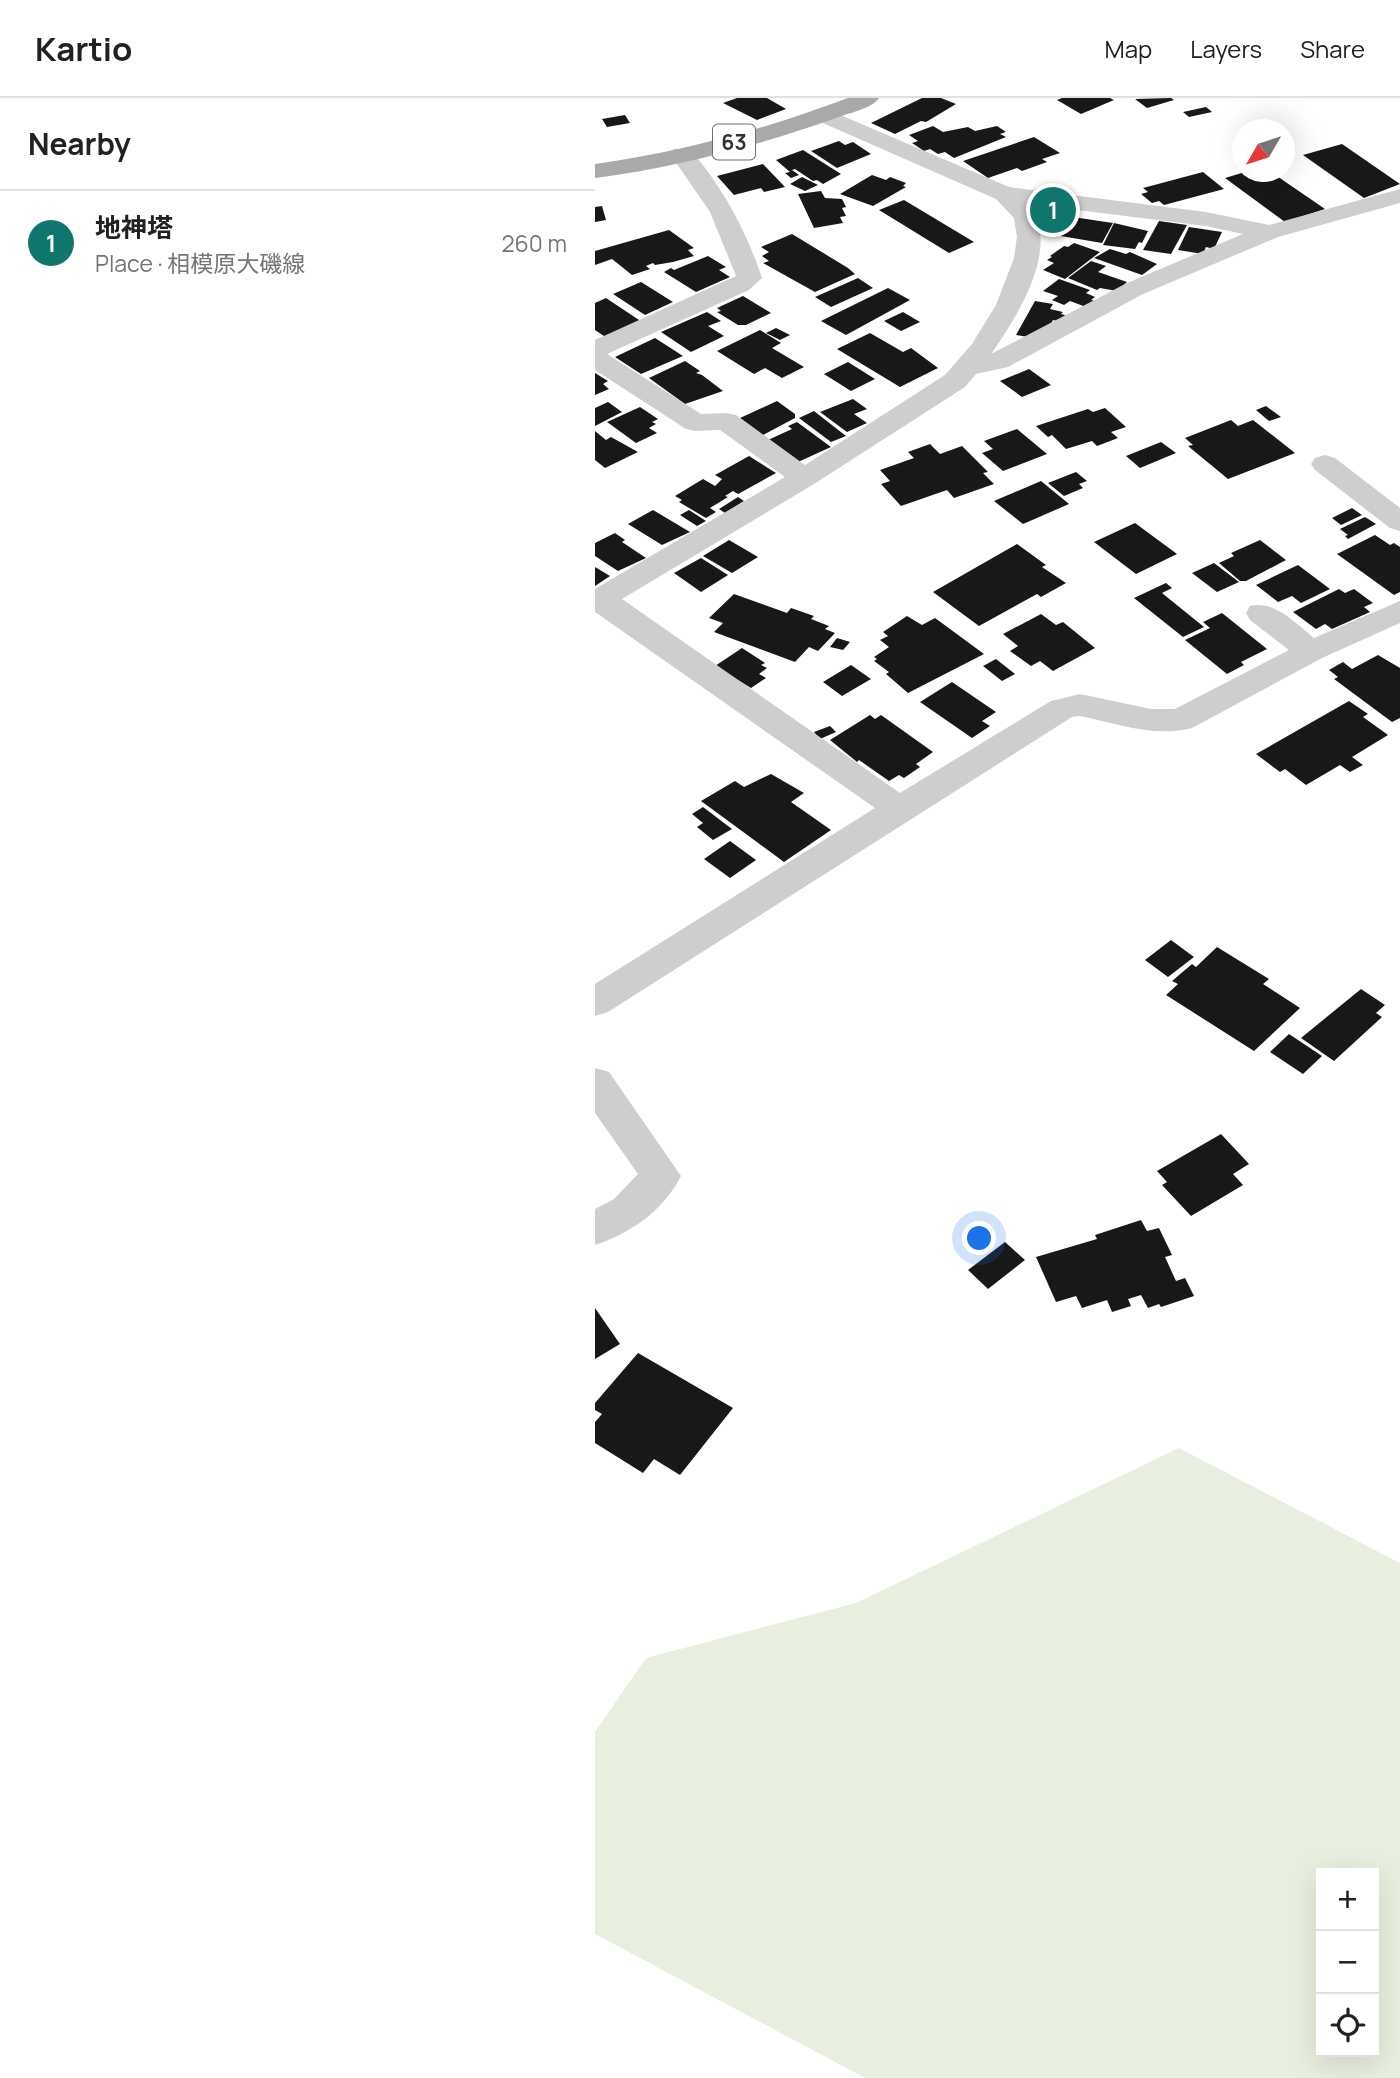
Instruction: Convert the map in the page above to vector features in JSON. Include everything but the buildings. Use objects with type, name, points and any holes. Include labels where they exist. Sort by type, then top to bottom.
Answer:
[{"type":"main road","name":"63","points":[[595,171],[682,155],[778,131],[869,98]]},
{"type":"street","points":[[824,116],[1004,194],[1206,219],[1269,232]]},
{"type":"street","points":[[595,351],[740,285],[749,278],[739,245],[695,169],[682,155]]},
{"type":"street","points":[[899,809],[598,600],[804,478],[955,381],[968,368],[1007,312],[1023,269],[1030,235],[1025,215],[1004,194]]},
{"type":"street","points":[[968,368],[999,361],[1133,289],[1269,232],[1400,196]]},
{"type":"street","points":[[595,358],[697,423],[726,421],[804,478]]},
{"type":"street","points":[[1325,464],[1400,522]]},
{"type":"street","points":[[595,1002],[1062,709],[1080,705],[1151,720],[1180,720],[1311,651],[1400,611]]},
{"type":"street","points":[[1261,613],[1311,651]]},
{"type":"street","points":[[595,1083],[661,1175],[628,1211],[595,1228]]},
{"type":"green space","points":[[1179,1448],[1400,1563],[1400,2078],[865,2078],[595,1934],[595,1732],[646,1658],[856,1603]]},
{"type":"place","name":"地神塔","points":[[1053,210]]}]
